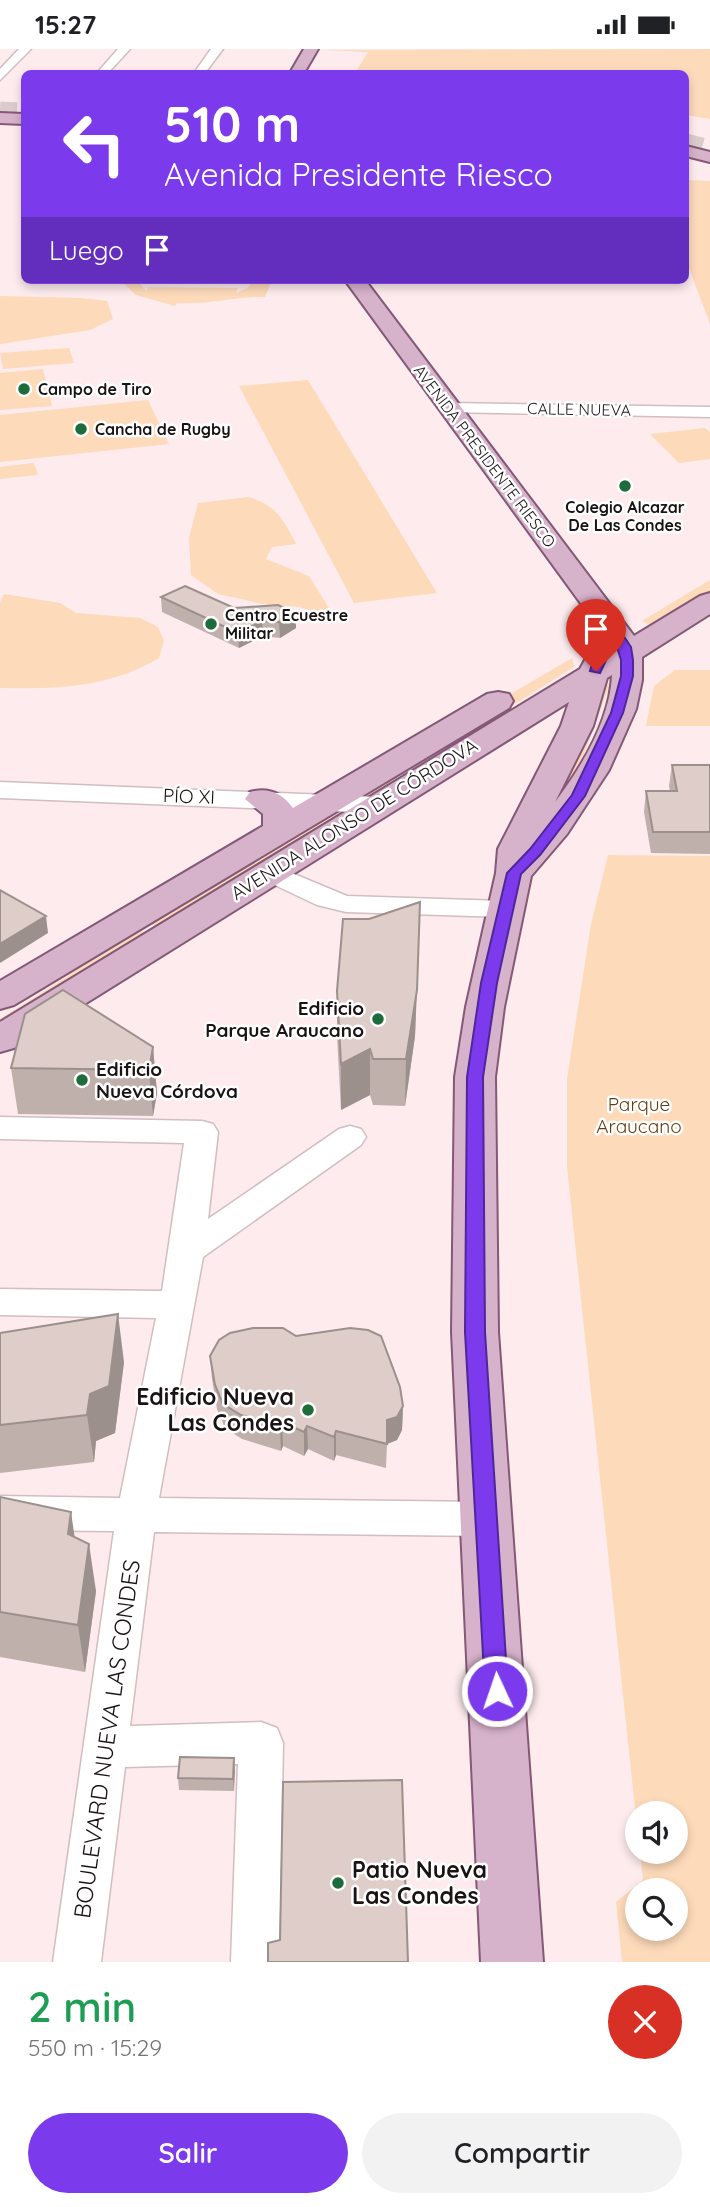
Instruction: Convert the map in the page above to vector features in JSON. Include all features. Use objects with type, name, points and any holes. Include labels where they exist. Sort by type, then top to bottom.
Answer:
[{"type":"main road","points":[[299,70],[311,49]]},
{"type":"main road","points":[[0,104],[21,104]]},
{"type":"main road","points":[[0,118],[21,118]]},
{"type":"main road","points":[[689,152],[710,156]]},
{"type":"main road","name":"AVENIDA PRESIDENTE RIESCO","points":[[358,284],[621,642]]},
{"type":"main road","name":"AVENIDA ALONSO DE CÓRDOVA","points":[[621,642],[710,574]]},
{"type":"main road","name":"AVENIDA ALONSO DE CÓRDOVA","points":[[1,996],[327,801],[621,642],[710,602]]},
{"type":"main road","points":[[509,891],[561,821],[591,772],[623,694],[621,642],[602,650],[577,726],[515,849],[485,1007],[473,1118],[475,1332],[512,1962]]},
{"type":"main road","name":"AVENIDA ALONSO DE CÓRDOVA","points":[[0,1039],[596,671]]},
{"type":"main road","points":[[530,711],[563,713],[577,726]]},
{"type":"main road","points":[[262,799],[281,815],[279,830]]},
{"type":"street","points":[[0,76],[25,49]]},
{"type":"street","points":[[105,70],[124,49]]},
{"type":"street","points":[[201,70],[217,49]]},
{"type":"street","name":"CALLE NUEVA","points":[[448,408],[710,412]]},
{"type":"street","name":"PÍO XI","points":[[0,790],[327,801],[378,806]]},
{"type":"street","points":[[270,872],[327,899],[346,904],[509,891]]},
{"type":"street","name":"BOULEVARD NUEVA LAS CONDES","points":[[0,1128],[202,1132],[187,1251],[136,1515],[77,1962]]},
{"type":"street","points":[[187,1251],[350,1137]]},
{"type":"street","points":[[0,1302],[176,1305]]},
{"type":"street","points":[[0,1513],[486,1519]]},
{"type":"street","points":[[106,1747],[261,1743],[255,1962]]},
{"type":"green space","points":[[710,49],[710,119],[689,116],[689,70],[357,70],[368,52],[322,50]]},
{"type":"green space","points":[[689,180],[710,181],[710,324],[689,268]]},
{"type":"green space","points":[[124,284],[140,284],[143,287],[238,288],[236,293],[250,284],[270,284],[265,297],[177,303],[175,306],[136,295]]},
{"type":"green space","points":[[0,296],[107,301],[113,319],[90,330],[0,344]]},
{"type":"green space","points":[[69,348],[74,363],[3,369],[0,353]]},
{"type":"green space","name":"Campo de Tiro","points":[[43,369],[52,406],[0,410],[0,373]]},
{"type":"green space","points":[[308,380],[437,593],[354,603],[239,386]]},
{"type":"green space","name":"Cancha de Rugby","points":[[148,400],[169,444],[0,462],[0,415]]},
{"type":"green space","points":[[705,428],[710,432],[710,459],[679,463],[650,434]]},
{"type":"green space","points":[[34,463],[38,475],[0,479],[0,467]]},
{"type":"green space","points":[[249,497],[273,509],[296,544],[272,547],[266,559],[309,576],[332,613],[318,614],[300,607],[268,605],[218,594],[191,575],[189,538],[198,503]]},
{"type":"green space","points":[[710,580],[710,592],[653,627],[642,621]]},
{"type":"green space","points":[[4,594],[60,603],[76,613],[140,618],[158,627],[164,641],[159,658],[121,675],[82,685],[0,688],[0,602]]},
{"type":"green space","points":[[572,658],[574,667],[159,927],[150,924],[150,919],[441,735]]},
{"type":"green space","points":[[675,670],[710,670],[710,726],[646,726],[654,686]]},
{"type":"green space","points":[[611,682],[578,770],[544,818],[596,691]]},
{"type":"green space","name":"Parque Araucano","points":[[608,855],[710,856],[710,1962],[622,1962],[616,1902],[625,1895],[625,1941],[688,1941],[688,1878],[643,1878],[641,1864],[688,1864],[688,1801],[634,1801],[567,1167],[567,1079],[591,924]]},
{"type":"green space","points":[[136,925],[146,935],[0,1024],[0,1019],[65,978]]},
{"type":"building","points":[[185,586],[234,608],[278,605],[296,613],[279,622],[262,621],[238,633],[161,597]]},
{"type":"building","points":[[672,765],[710,765],[710,832],[653,832],[646,791],[677,791]]},
{"type":"building","points":[[0,890],[46,916],[0,944]]},
{"type":"building","name":"Edificio Parque Araucano","points":[[420,902],[417,990],[406,1059],[373,1059],[370,1049],[341,1064],[337,991],[343,919],[369,919]]},
{"type":"building","points":[[63,990],[153,1047],[149,1070],[11,1068],[25,1014]]},
{"type":"building","points":[[118,1314],[109,1386],[90,1394],[87,1415],[0,1425],[0,1333]]},
{"type":"building","name":"Edificio Nueva Las Condes","points":[[253,1328],[283,1328],[296,1336],[350,1328],[368,1330],[381,1336],[400,1387],[403,1406],[397,1417],[387,1420],[387,1444],[336,1431],[334,1437],[307,1426],[304,1432],[282,1422],[280,1427],[241,1415],[223,1404],[215,1385],[210,1356],[219,1340],[230,1333]]},
{"type":"building","points":[[0,1497],[71,1512],[68,1534],[89,1544],[78,1625],[0,1612]]},
{"type":"building","points":[[180,1757],[234,1758],[233,1779],[178,1778]]},
{"type":"building","name":"Patio Nueva Las Condes","points":[[402,1780],[408,1962],[268,1962],[268,1943],[280,1940],[283,1782]]},
{"type":"tunnel","points":[[0,110],[21,111]]},
{"type":"tunnel","points":[[689,143],[710,148]]},
{"type":"place","name":"Campo de Tiro","points":[[24,389]]},
{"type":"place","name":"Cancha de Rugby","points":[[81,429]]},
{"type":"place","name":"Colegio Alcazar De Las Condes","points":[[625,486]]},
{"type":"place","name":"Centro Ecuestre Militar","points":[[211,624]]},
{"type":"place","name":"Edificio Parque Araucano","points":[[378,1019]]},
{"type":"place","name":"Edificio Nueva Córdova","points":[[82,1080]]},
{"type":"place","name":"Edificio Nueva Las Condes","points":[[308,1410]]},
{"type":"place","name":"Patio Nueva Las Condes","points":[[338,1883]]},
{"type":"route","points":[[497,1691],[475,1332],[475,1077],[489,983],[514,873],[561,821],[578,796],[608,738],[623,694],[627,676],[626,652],[615,632],[602,650],[596,671]]}]
